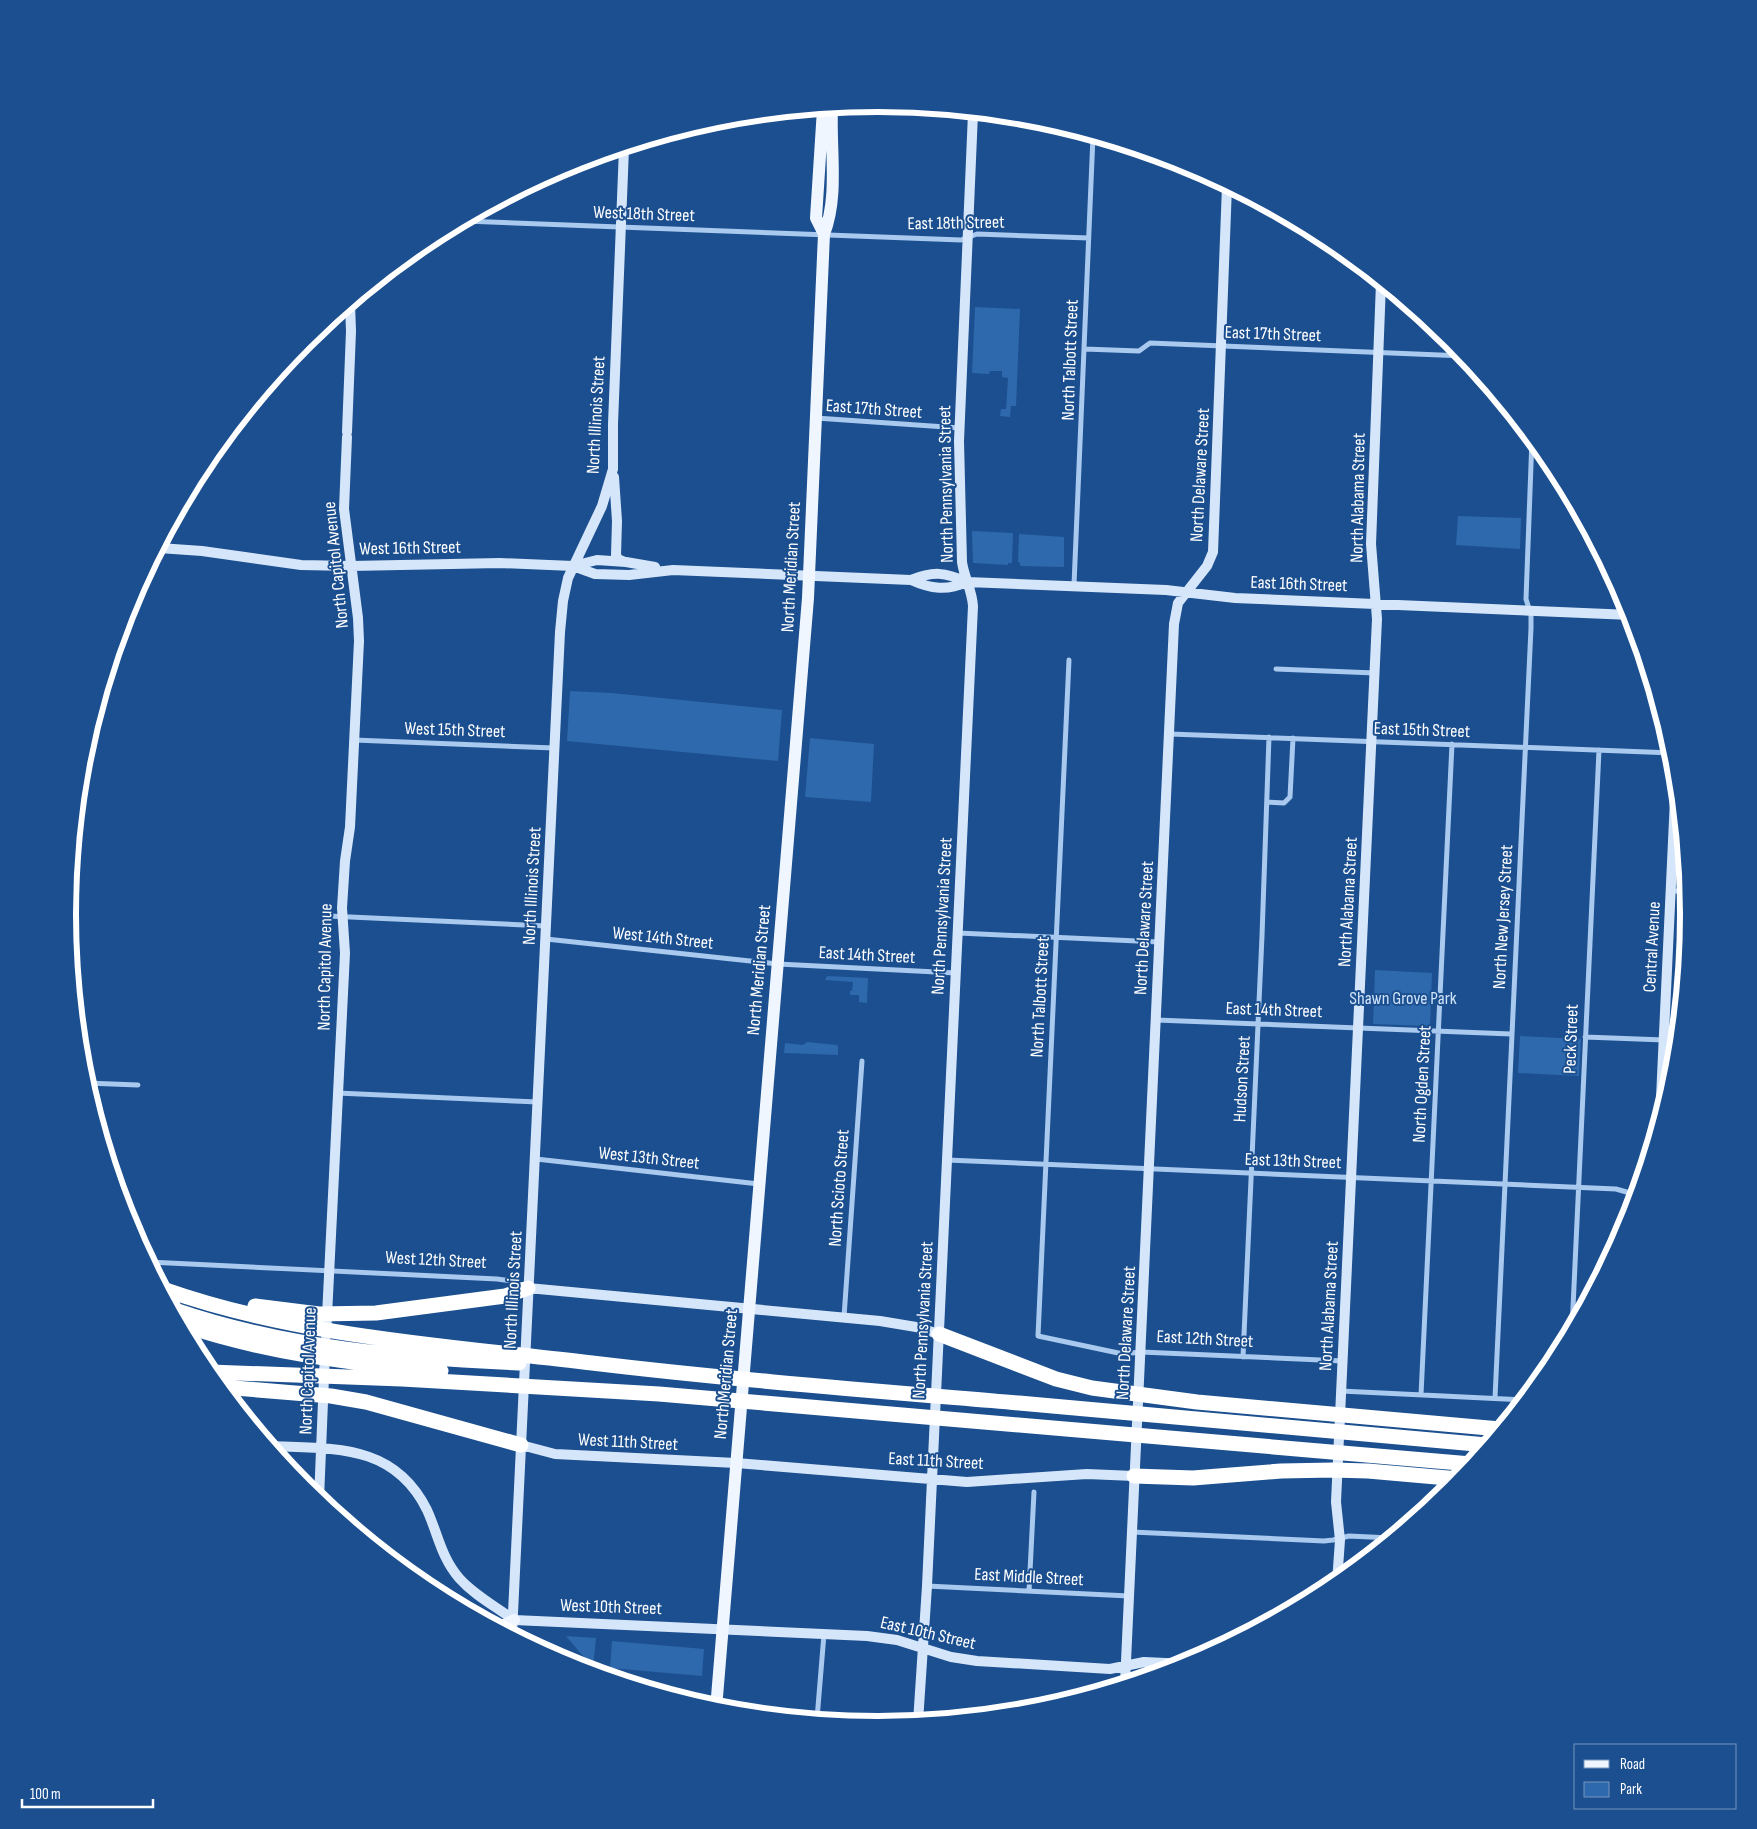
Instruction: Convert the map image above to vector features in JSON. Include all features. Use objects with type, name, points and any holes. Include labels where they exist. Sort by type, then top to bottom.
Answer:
[{"type":"highway","points":[[185,1296],[319,1314],[363,1314],[403,1311],[508,1296],[528,1288]]},
{"type":"highway","points":[[171,1291],[245,1313],[314,1328],[426,1344],[785,1383],[1481,1444]]},
{"type":"highway","points":[[182,1312],[245,1330],[338,1349],[481,1362],[640,1368]]},
{"type":"highway","points":[[191,1327],[243,1342],[312,1356],[620,1392]]},
{"type":"highway","points":[[938,1334],[1073,1384],[1106,1390],[1187,1400],[1493,1429]]},
{"type":"highway","points":[[220,1372],[411,1380],[620,1392],[829,1408],[1463,1463]]},
{"type":"highway","points":[[231,1388],[348,1399],[403,1411],[521,1445]]},
{"type":"highway","points":[[1134,1476],[1193,1478],[1320,1470],[1368,1471],[1450,1478]]},
{"type":"main road","name":"North Meridian Street","points":[[822,114],[816,218],[824,234]]},
{"type":"main road","name":"North Meridian Street","points":[[717,1700],[809,576],[824,234],[830,219],[831,199],[832,114]]},
{"type":"main road","name":"North Pennsylvania Street","points":[[918,1715],[927,1586],[973,606],[972,593],[962,562],[960,428],[973,118]]},
{"type":"main road","name":"North Illinois Street","points":[[513,1628],[562,610],[567,583],[573,566],[602,506],[613,469],[613,424],[624,154]]},
{"type":"main road","name":"North Delaware Street","points":[[1125,1677],[1175,614],[1178,603],[1207,566],[1212,552],[1228,193]]},
{"type":"main road","name":"North Alabama Street","points":[[1338,1572],[1340,1538],[1336,1502],[1375,673],[1376,604],[1371,544],[1381,289]]},
{"type":"main road","name":"North Capitol Avenue","points":[[319,1490],[345,953],[342,917],[345,861],[350,828],[359,630],[344,509],[351,338],[350,311]]},
{"type":"main road","points":[[613,469],[617,522],[616,555],[618,559],[626,562]]},
{"type":"main road","name":"West 16th Street","points":[[165,548],[202,551],[293,564],[351,566],[500,563],[573,566],[597,560],[626,562],[674,570],[809,576]]},
{"type":"main road","name":"West 16th Street","points":[[573,566],[594,574],[629,575],[674,570]]},
{"type":"main road","name":"East 16th Street","points":[[809,576],[911,580],[926,573],[952,575],[967,582],[1166,590],[1235,598],[1623,615]]},
{"type":"main road","name":"Central Avenue","points":[[1662,1086],[1674,814]]},
{"type":"main road","name":"West 12th Street","points":[[528,1288],[750,1309]]},
{"type":"main road","points":[[750,1309],[900,1324],[938,1334]]},
{"type":"main road","name":"West 11th Street","points":[[521,1445],[555,1454],[736,1463]]},
{"type":"main road","points":[[278,1446],[347,1450],[382,1462],[400,1475],[416,1492],[426,1509],[441,1551],[459,1578],[473,1592],[514,1620]]},
{"type":"main road","name":"East 11th Street","points":[[736,1463],[967,1482],[1086,1474],[1134,1476]]},
{"type":"main road","name":"West 10th Street","points":[[506,1624],[514,1620],[722,1629]]},
{"type":"main road","name":"East 10th Street","points":[[722,1629],[887,1638],[962,1659],[977,1661],[1110,1668],[1144,1662],[1166,1663]]},
{"type":"street","name":"North Talbott Street","points":[[1074,585],[1093,142]]},
{"type":"street","name":"West 18th Street","points":[[475,221],[824,234]]},
{"type":"street","name":"East 18th Street","points":[[824,234],[961,240],[977,234],[1089,238]]},
{"type":"street","name":"East 17th Street","points":[[1084,349],[1139,351],[1150,343],[1454,356]]},
{"type":"street","name":"East 17th Street","points":[[816,418],[960,428]]},
{"type":"street","name":"North New Jersey Street","points":[[1495,1398],[1531,621],[1526,599],[1532,449]]},
{"type":"street","name":"North Talbott Street","points":[[1038,1336],[1069,660]]},
{"type":"street","points":[[1276,669],[1375,673]]},
{"type":"street","name":"East 15th Street","points":[[1170,734],[1664,753]]},
{"type":"street","name":"Hudson Street","points":[[1243,1357],[1269,737]]},
{"type":"street","points":[[1267,802],[1284,803],[1290,797],[1293,738]]},
{"type":"street","name":"West 15th Street","points":[[354,740],[555,748]]},
{"type":"street","name":"North Ogden Street","points":[[1421,1395],[1452,744]]},
{"type":"street","name":"Peck Street","points":[[1573,1317],[1599,750]]},
{"type":"street","points":[[1671,890],[1680,891]]},
{"type":"street","points":[[328,916],[547,926]]},
{"type":"street","points":[[958,933],[1160,942]]},
{"type":"street","name":"West 14th Street","points":[[546,939],[778,964]]},
{"type":"street","name":"East 14th Street","points":[[778,964],[956,972]]},
{"type":"street","name":"East 14th Street","points":[[1156,1020],[1511,1034]]},
{"type":"street","points":[[1585,1037],[1664,1040]]},
{"type":"street","points":[[1663,1055],[1668,1055]]},
{"type":"street","name":"North Scioto Street","points":[[844,1317],[862,1061]]},
{"type":"street","points":[[95,1084],[138,1086]]},
{"type":"street","points":[[337,1093],[538,1102]]},
{"type":"street","name":"West 13th Street","points":[[536,1159],[759,1184]]},
{"type":"street","name":"East 13th Street","points":[[947,1160],[1621,1189],[1631,1193]]},
{"type":"street","name":"West 12th Street","points":[[156,1262],[497,1279],[512,1281],[528,1288]]},
{"type":"street","name":"East 12th Street","points":[[1038,1336],[1123,1354],[1141,1352],[1343,1361]]},
{"type":"street","points":[[1341,1391],[1517,1400]]},
{"type":"street","points":[[1029,1591],[1034,1492]]},
{"type":"street","points":[[1132,1532],[1324,1541],[1348,1536],[1383,1538]]},
{"type":"street","name":"East Middle Street","points":[[927,1586],[1129,1596]]},
{"type":"street","points":[[817,1714],[824,1634]]},
{"type":"green space","points":[[975,307],[1020,309],[1016,406],[1011,406],[1010,417],[1000,416],[1001,409],[1006,409],[1008,378],[1002,377],[1002,371],[990,371],[989,374],[972,373]]},
{"type":"green space","points":[[1458,516],[1521,518],[1520,549],[1456,545]]},
{"type":"green space","points":[[972,531],[1013,533],[1012,563],[1008,563],[1008,565],[973,563]]},
{"type":"green space","points":[[1019,534],[1064,537],[1064,567],[1020,566],[1018,562]]},
{"type":"green space","points":[[570,691],[612,693],[782,710],[778,761],[567,741]]},
{"type":"green space","points":[[810,738],[874,744],[871,802],[805,797]]},
{"type":"green space","name":"Shawn Grove Park","points":[[1375,970],[1432,973],[1430,1026],[1373,1024]]},
{"type":"green space","points":[[827,976],[868,978],[867,1003],[859,1002],[859,995],[850,995],[853,982],[825,980]]},
{"type":"green space","points":[[1520,1036],[1581,1039],[1579,1076],[1518,1073]]},
{"type":"green space","points":[[807,1042],[837,1045],[838,1055],[784,1053],[785,1043],[803,1045]]},
{"type":"green space","points":[[566,1636],[596,1638],[593,1664],[588,1662]]},
{"type":"green space","points":[[612,1641],[704,1649],[702,1676],[610,1668]]}]
